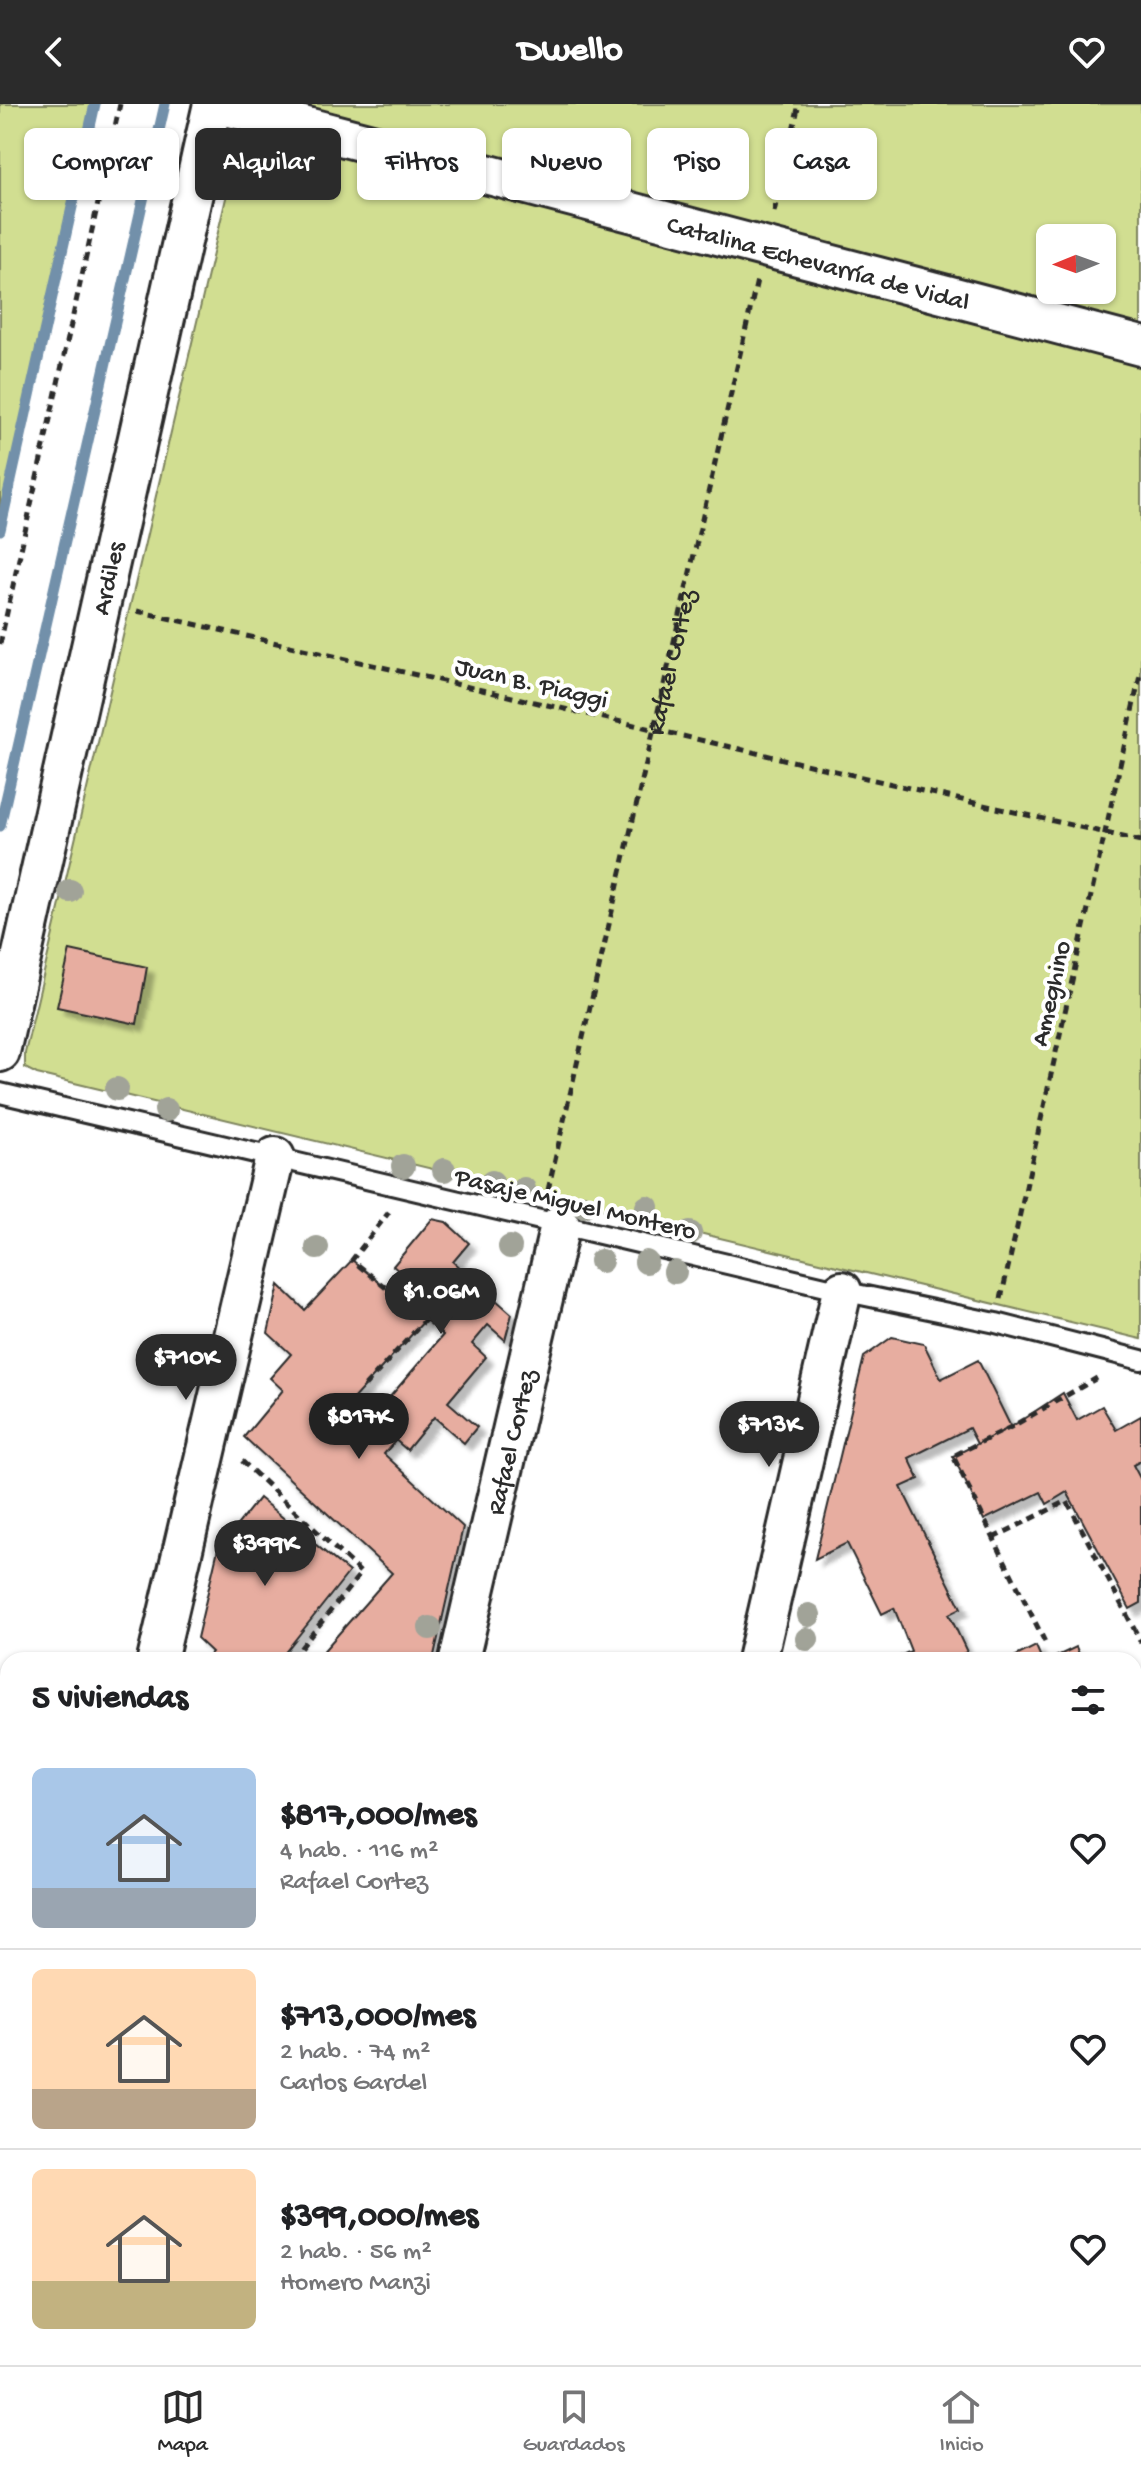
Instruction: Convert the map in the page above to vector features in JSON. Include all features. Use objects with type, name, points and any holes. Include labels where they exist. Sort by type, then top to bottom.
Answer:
[{"type":"street","name":"Ardiles","points":[[0,1052],[213,104]]},
{"type":"street","name":"Catalina Echevarría de Vidal","points":[[219,104],[1141,346]]},
{"type":"street","points":[[159,1652],[275,1157]]},
{"type":"street","name":"Rafael Cortez","points":[[461,1652],[550,1222]]},
{"type":"street","points":[[759,1652],[842,1291]]},
{"type":"lane","name":"Pasaje Miguel Montero","points":[[0,1093],[842,1291],[996,1323],[1141,1360]]},
{"type":"path","points":[[0,644],[120,104]]},
{"type":"path","name":"Rafael Cortez","points":[[550,1222],[654,730],[799,104]]},
{"type":"path","name":"Juan B. Piaggi","points":[[101,603],[1141,841]]},
{"type":"path","name":"Ameghino","points":[[996,1323],[1141,671]]},
{"type":"path","points":[[365,1386],[425,1320],[352,1260],[390,1212]]},
{"type":"path","points":[[1045,1642],[953,1456],[1011,1427],[1101,1375]]},
{"type":"path","points":[[239,1458],[361,1573],[297,1652]]},
{"type":"path","points":[[993,1538],[1067,1501],[1141,1642]]},
{"type":"green space","points":[[0,104],[97,104],[92,128],[24,128],[24,200],[75,200],[0,531]]},
{"type":"green space","points":[[267,104],[1141,104],[1141,329],[1044,304],[1116,304],[1116,224],[1036,224],[1036,302],[631,198],[631,128],[502,128],[502,164],[486,160],[486,128],[360,128]]},
{"type":"green space","points":[[341,151],[357,155],[357,200],[486,200],[486,188],[502,193],[502,200],[530,200],[1141,359],[1141,1339],[37,1074],[25,1068],[25,1053],[226,200],[341,200]]},
{"type":"building","points":[[70,950],[147,967],[137,1024],[57,1007]]},
{"type":"building","points":[[432,1219],[446,1222],[469,1243],[453,1262],[512,1314],[505,1340],[488,1325],[472,1344],[486,1357],[448,1402],[477,1427],[464,1443],[434,1417],[407,1450],[371,1419],[443,1335],[408,1305],[421,1290],[393,1266]]},
{"type":"building","points":[[352,1260],[425,1320],[352,1400],[396,1440],[384,1454],[463,1527],[435,1652],[323,1652],[392,1573],[244,1437],[283,1390],[270,1378],[291,1354],[268,1333],[279,1285],[305,1310]]},
{"type":"building","points":[[892,1337],[924,1344],[941,1379],[978,1360],[1011,1427],[977,1444],[969,1428],[909,1458],[919,1479],[901,1487],[961,1608],[949,1614],[967,1652],[909,1652],[911,1651],[894,1608],[882,1614],[847,1543],[815,1559],[864,1357]]},
{"type":"building","points":[[1063,1393],[1077,1420],[1102,1406],[1116,1430],[1141,1416],[1141,1461],[1133,1465],[1141,1480],[1141,1603],[1130,1609],[1067,1492],[1047,1504],[1041,1492],[984,1520],[953,1456],[1011,1427]]},
{"type":"building","points":[[259,1498],[349,1572],[285,1652],[212,1652],[197,1638],[218,1549]]},
{"type":"building","points":[[1036,1646],[1039,1652],[1024,1652]]},
{"type":"waterway","points":[[0,530],[95,104]]},
{"type":"waterway","points":[[0,826],[165,104]]}]
